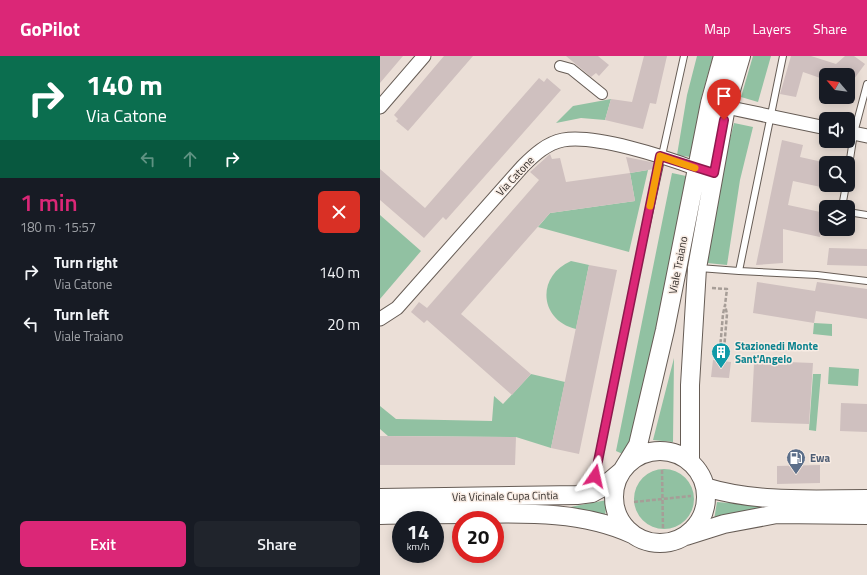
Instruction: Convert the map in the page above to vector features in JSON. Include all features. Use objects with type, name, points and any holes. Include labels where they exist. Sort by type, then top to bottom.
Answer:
[{"type":"main road","name":"Viale Traiano","points":[[622,471],[638,445],[705,171],[718,105],[723,56]]},
{"type":"main road","name":"Viale Traiano","points":[[718,105],[742,56]]},
{"type":"main road","name":"Viale Traiano","points":[[690,461],[690,385],[705,171]]},
{"type":"main road","name":"Via Vicinale Cupa Cintia","points":[[380,498],[577,495],[592,493],[603,487],[639,456],[654,451],[672,452],[690,461]]},
{"type":"main road","points":[[690,461],[702,477],[699,492]]},
{"type":"main road","points":[[622,471],[615,491],[617,511],[624,525],[634,535]]},
{"type":"main road","points":[[699,492],[762,498],[867,499]]},
{"type":"main road","points":[[670,534],[692,530],[702,517],[706,498],[699,492]]},
{"type":"main road","name":"Via Vicinale Cupa Cintia","points":[[380,515],[512,513],[576,517],[618,527],[649,541],[664,542],[670,534]]},
{"type":"main road","points":[[670,534],[777,514],[867,515]]},
{"type":"street","points":[[380,107],[424,56]]},
{"type":"street","points":[[560,66],[571,69],[602,94]]},
{"type":"street","points":[[718,105],[819,126]]},
{"type":"street","name":"Via Catone","points":[[380,319],[397,308],[538,151],[563,140],[593,140],[660,156],[705,171]]},
{"type":"lane","points":[[592,493],[660,156],[684,56]]},
{"type":"lane","points":[[739,271],[783,56]]},
{"type":"lane","points":[[851,156],[867,84]]},
{"type":"lane","points":[[855,213],[867,215]]},
{"type":"lane","points":[[697,268],[817,275],[867,281]]},
{"type":"path","points":[[708,287],[727,289],[723,314],[719,361]]},
{"type":"path","points":[[723,361],[727,314],[725,305]]},
{"type":"path","points":[[662,470],[662,499],[670,534]]},
{"type":"path","points":[[634,502],[662,499],[699,492]]},
{"type":"green space","points":[[697,56],[713,56],[701,99],[690,157],[677,155],[687,95]]},
{"type":"green space","points":[[753,56],[771,56],[758,102],[741,97]]},
{"type":"green space","points":[[611,99],[605,120],[581,118],[556,123],[573,106]]},
{"type":"green space","points":[[734,123],[753,127],[740,180],[727,265],[707,263],[721,176]]},
{"type":"green space","points":[[648,170],[629,252],[538,227],[550,213],[635,201],[630,173]]},
{"type":"green space","points":[[672,173],[686,176],[644,391],[631,442],[625,455],[616,451]]},
{"type":"green space","points":[[380,215],[421,251],[380,299]]},
{"type":"green space","points":[[571,261],[589,265],[576,329],[564,324],[555,317],[549,307],[546,297],[547,287],[552,277],[560,268]]},
{"type":"green space","points":[[814,323],[832,324],[832,336],[813,334]]},
{"type":"green space","points":[[674,358],[673,442],[653,440]]},
{"type":"green space","points":[[829,367],[859,369],[858,386],[828,384]]},
{"type":"green space","points":[[531,374],[565,382],[551,448],[516,437],[388,436],[380,429],[380,406],[396,419],[492,421],[494,396],[503,404]]},
{"type":"green space","points":[[813,374],[821,374],[816,431],[809,430]]},
{"type":"green space","points":[[664,469],[681,474],[689,482],[694,499],[689,516],[681,524],[664,529],[647,524],[639,516],[634,499],[639,482],[647,474]]},
{"type":"green space","points":[[607,500],[605,516],[570,507]]},
{"type":"green space","points":[[717,502],[779,507],[714,520]]},
{"type":"building","points":[[380,56],[403,56],[380,83]]},
{"type":"building","points":[[444,56],[473,56],[408,131],[396,121],[398,119],[394,115]]},
{"type":"building","points":[[566,56],[598,56],[609,65],[599,76],[596,73],[591,77]]},
{"type":"building","points":[[644,56],[667,56],[656,104],[650,103],[643,129],[605,120],[611,99],[632,102]]},
{"type":"building","points":[[791,56],[811,56],[836,64],[845,56],[854,56],[865,64],[855,78],[855,68],[819,68],[819,78],[803,72],[796,97],[780,94]]},
{"type":"building","points":[[539,78],[544,82],[547,78],[561,90],[446,220],[443,217],[424,238],[380,200],[380,169],[425,208]]},
{"type":"building","points":[[782,140],[803,145],[800,157],[819,161],[819,187],[793,181],[788,205],[819,212],[820,237],[783,229],[783,263],[756,265]]},
{"type":"building","points":[[550,154],[552,159],[560,158],[566,182],[630,173],[635,201],[550,213],[461,314],[531,374],[512,395],[427,320],[424,323],[411,312],[419,302],[427,308],[539,180],[530,172]]},
{"type":"building","points":[[626,157],[656,163],[654,169],[630,173]]},
{"type":"building","points":[[829,248],[867,249],[867,266],[827,265]]},
{"type":"building","points":[[589,265],[617,270],[579,454],[551,448]]},
{"type":"building","points":[[757,282],[815,291],[817,282],[867,289],[867,319],[816,311],[814,323],[753,313]]},
{"type":"building","name":"Stazionedi Monte Sant'Angelo","points":[[713,360],[731,362],[729,378],[711,377]]},
{"type":"building","points":[[787,362],[813,363],[809,424],[751,422],[754,364],[787,365]]},
{"type":"building","points":[[841,403],[867,404],[867,432],[840,431]]},
{"type":"building","points":[[380,436],[516,437],[515,465],[380,465]]},
{"type":"building","points":[[820,465],[820,483],[777,484],[777,466]]},
{"type":"slow traffic","points":[[650,206],[660,156],[695,168]]},
{"type":"place","name":"Stazionedi Monte Sant'Angelo","points":[[721,369]]},
{"type":"place","name":"Ewa","points":[[796,475]]},
{"type":"route","points":[[595,476],[660,156],[714,173],[724,120]]}]
